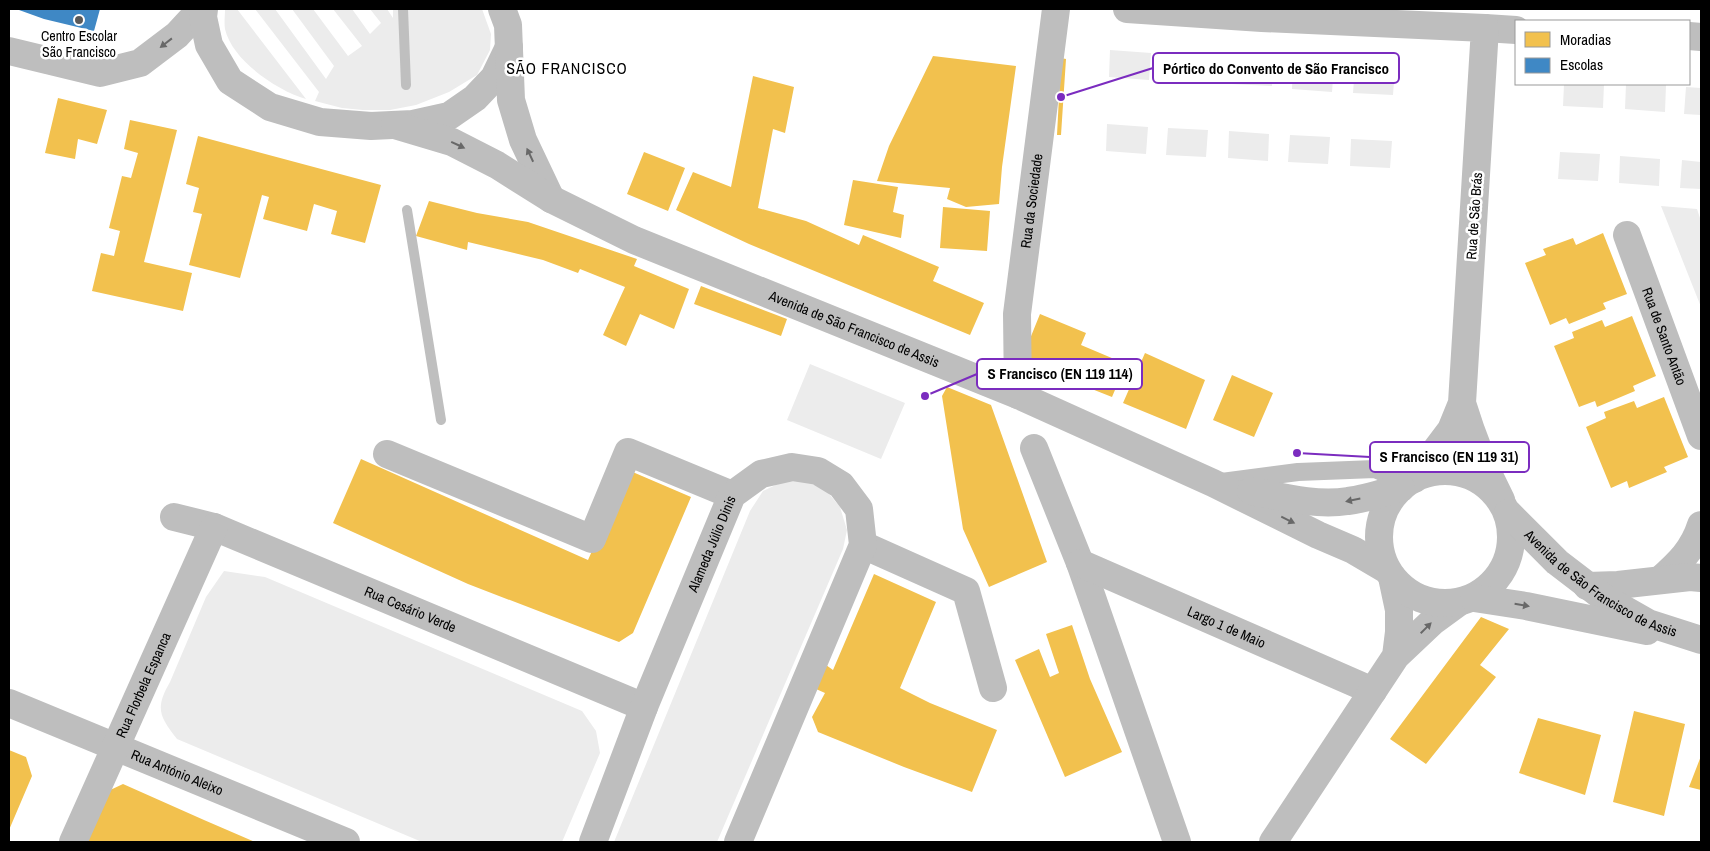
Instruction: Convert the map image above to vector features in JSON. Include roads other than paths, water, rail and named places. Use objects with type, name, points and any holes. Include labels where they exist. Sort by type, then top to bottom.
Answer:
[{"type":"street","name":"Avenida de São Francisco de Assis","points":[[9,51],[100,73],[140,63],[177,34],[203,9]]},
{"type":"street","name":"Avenida de São Francisco de Assis","points":[[203,9],[209,45],[230,81],[270,107],[320,122],[371,126],[413,124],[449,116],[475,98],[494,78],[510,22]]},
{"type":"street","name":"Rua da Sociedade","points":[[1018,395],[1017,314],[1056,9]]},
{"type":"street","points":[[1127,9],[1264,13],[1515,30]]},
{"type":"street","name":"Avenida de São Francisco de Assis","points":[[510,22],[511,100],[523,140],[551,199]]},
{"type":"street","name":"Rua de São Brás","points":[[1407,483],[1450,430],[1462,403],[1485,28]]},
{"type":"street","name":"Avenida de São Francisco de Assis","points":[[395,125],[452,142],[498,165],[551,199],[634,240],[1018,395],[1213,483],[1318,535],[1353,550],[1389,573],[1410,594],[1433,603],[1466,600],[1526,606],[1701,641]]},
{"type":"street","name":"Rua de Santo Antão","points":[[1627,235],[1701,436]]},
{"type":"street","name":"Rua de São Brás","points":[[1462,403],[1480,458],[1504,507]]},
{"type":"street","points":[[1034,448],[1080,563],[1177,842]]},
{"type":"street","points":[[387,454],[592,539],[628,452],[732,495]]},
{"type":"street","name":"Alameda Júlio Dinis","points":[[593,842],[644,707],[732,495],[761,474],[792,467],[818,471],[841,485],[859,509],[863,545],[738,842]]},
{"type":"street","name":"Avenida de São Francisco de Assis","points":[[1213,483],[1294,500],[1326,502],[1347,501],[1407,483],[1432,472],[1452,471],[1471,476],[1488,486],[1504,507],[1557,562],[1604,598],[1648,623],[1701,641]]},
{"type":"street","name":"Avenida de São Francisco de Assis","points":[[1389,573],[1380,553],[1378,535],[1381,518],[1389,501],[1407,483]]},
{"type":"street","name":"Avenida de São Francisco de Assis","points":[[1466,600],[1491,586],[1503,571],[1510,553],[1512,532],[1504,507]]},
{"type":"street","name":"Rua Cesário Verde","points":[[174,517],[214,527],[644,707]]},
{"type":"street","points":[[1660,580],[1684,558],[1699,533],[1701,525]]},
{"type":"street","name":"Rua Florbela Espanca","points":[[73,842],[214,527]]},
{"type":"street","points":[[863,545],[966,591],[993,688]]},
{"type":"street","name":"Largo 1 de Maio","points":[[1080,563],[1373,691]]},
{"type":"street","points":[[1389,573],[1398,610],[1399,632],[1396,656]]},
{"type":"street","points":[[1588,586],[1618,585],[1690,577],[1701,578]]},
{"type":"street","points":[[1273,842],[1396,656],[1432,622],[1466,600]]},
{"type":"street","name":"Rua António Aleixo","points":[[9,703],[346,842]]},
{"type":"waterway","points":[[403,9],[406,85]]},
{"type":"waterway","points":[[407,210],[441,420]]},
{"type":"place","name":"Centro Escolar São Francisco","points":[[79,20]]},
{"type":"place","name":"Pórtico do Convento de São Francisco","points":[[1061,97]]},
{"type":"place","name":"S Francisco (EN 119 114)","points":[[925,396]]},
{"type":"place","name":"S Francisco (EN 119 31)","points":[[1297,453]]},
{"type":"district","name":"SÃO FRANCISCO","points":[[567,68]]}]
